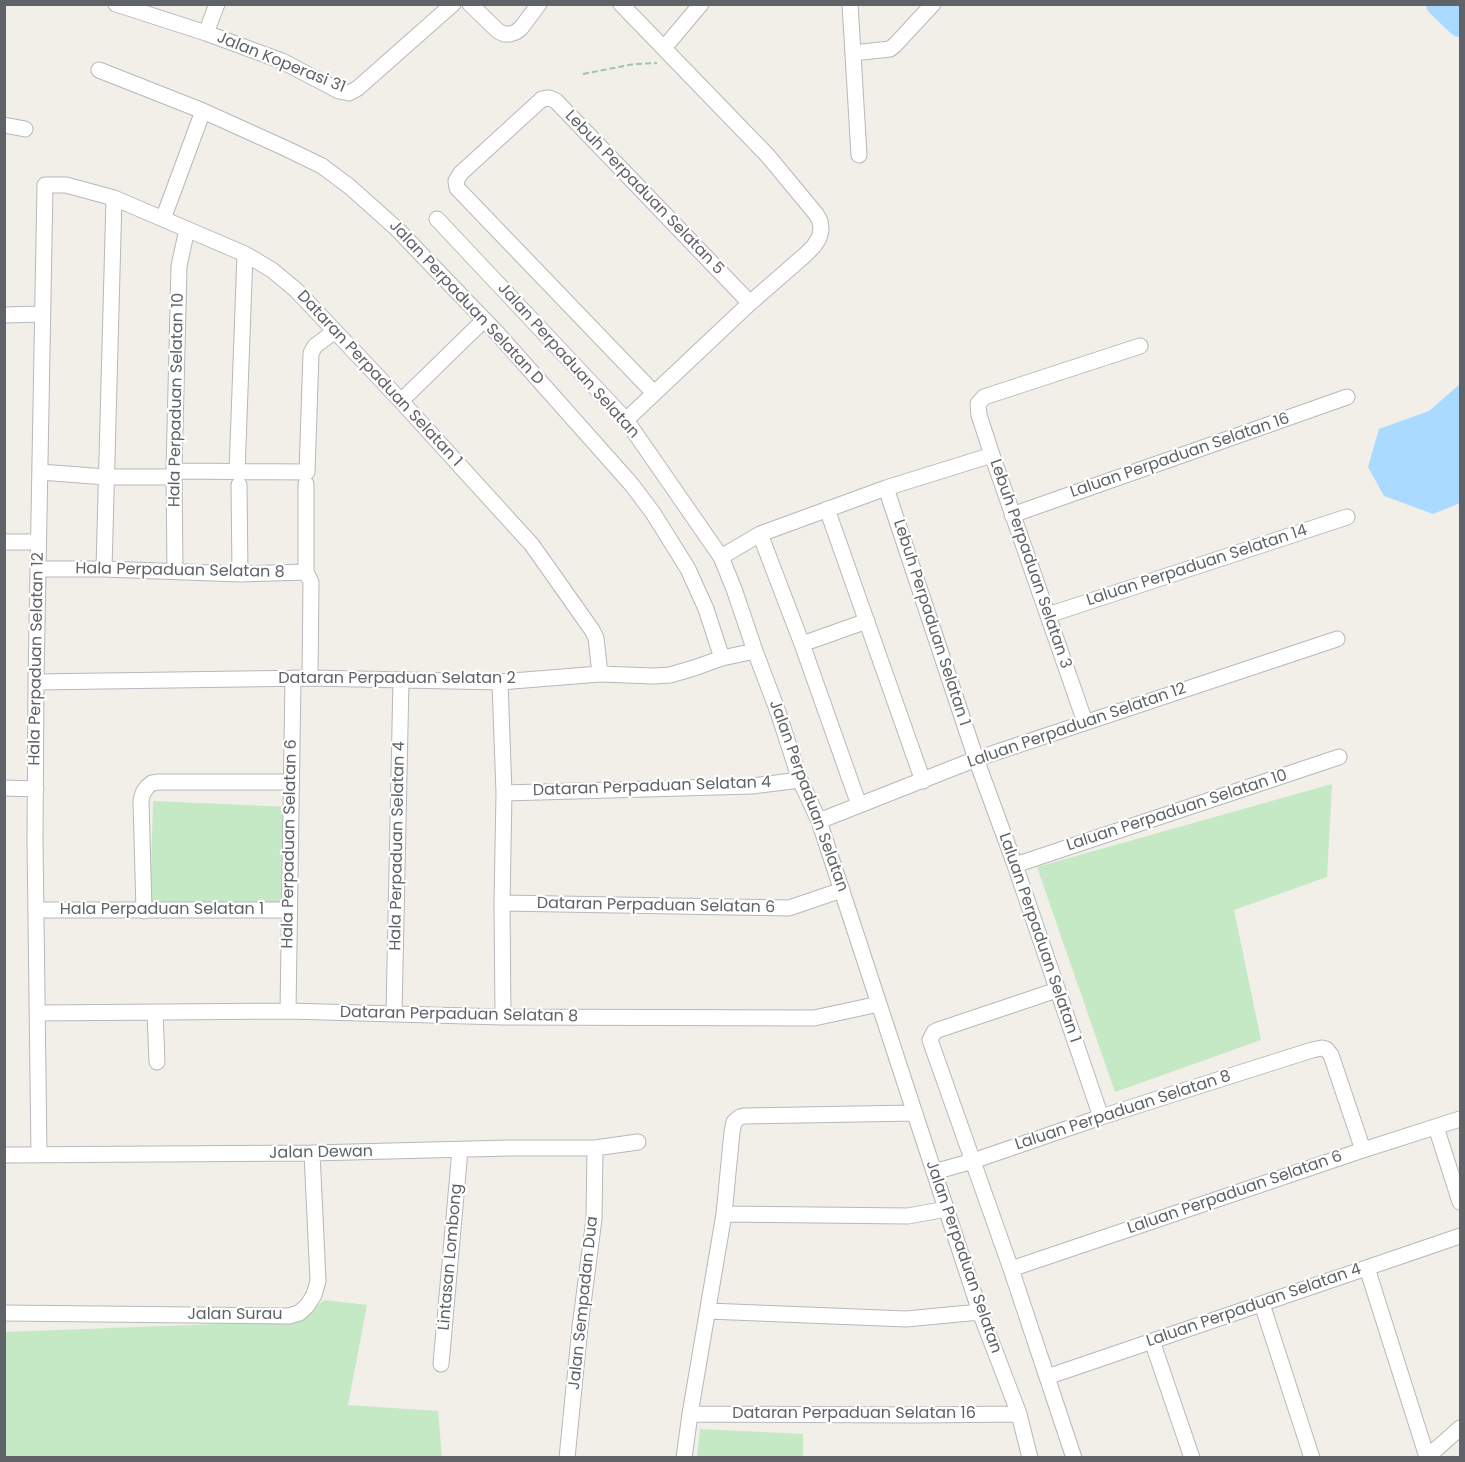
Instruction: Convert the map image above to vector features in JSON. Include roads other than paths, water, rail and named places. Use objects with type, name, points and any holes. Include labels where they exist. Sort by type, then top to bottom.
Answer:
[{"type":"street","name":"Jalan Koperasi 31","points":[[116,4],[206,33],[282,61],[339,91],[349,93],[358,88],[453,4]]},
{"type":"street","points":[[206,33],[217,4]]},
{"type":"street","points":[[470,4],[498,31],[510,34],[521,28],[539,4]]},
{"type":"street","points":[[621,4],[768,156],[809,205],[820,221],[821,230],[814,246],[805,255],[750,303],[626,420]]},
{"type":"street","points":[[664,48],[701,4]]},
{"type":"street","points":[[850,4],[859,155]]},
{"type":"street","points":[[853,52],[890,49],[933,4]]},
{"type":"street","name":"Jalan Perpaduan Selatan D","points":[[99,70],[203,111],[322,166],[336,175],[397,229],[484,320],[632,485],[653,513],[688,569],[706,609],[722,657]]},
{"type":"street","name":"Lebuh Perpaduan Selatan 5","points":[[654,393],[462,194],[457,188],[456,181],[461,173],[542,99],[549,98],[556,101],[750,303]]},
{"type":"street","points":[[163,219],[203,111]]},
{"type":"street","points":[[4,125],[25,129]]},
{"type":"street","name":"Hala Perpaduan Selatan 12","points":[[39,1155],[36,1013],[36,682],[45,185],[66,185]]},
{"type":"street","name":"Dataran Perpaduan Selatan 1","points":[[66,185],[114,198],[245,254],[272,270],[296,290],[532,545],[592,630],[596,638],[600,674]]},
{"type":"street","points":[[104,569],[114,198]]},
{"type":"street","name":"Jalan Perpaduan Selatan","points":[[437,219],[626,420],[720,557],[734,589],[800,780],[819,821],[980,1312],[1018,1414],[1030,1458]]},
{"type":"street","name":"Hala Perpaduan Selatan 10","points":[[175,571],[174,474],[179,266],[187,229]]},
{"type":"street","points":[[240,574],[238,478],[245,254]]},
{"type":"street","points":[[4,315],[42,314]]},
{"type":"street","points":[[401,401],[484,320]]},
{"type":"street","name":"Hala Perpaduan Selatan 8","points":[[38,569],[240,574],[306,572],[306,478],[311,353],[315,346],[335,331]]},
{"type":"street","name":"Lebuh Perpaduan Selatan 3","points":[[1085,722],[1012,515],[979,415],[978,404],[984,397],[1140,346]]},
{"type":"street","name":"Laluan Perpaduan Selatan 16","points":[[1012,515],[1347,396]]},
{"type":"street","points":[[720,557],[760,534],[886,488],[992,455]]},
{"type":"street","points":[[40,472],[106,477],[174,474],[238,478],[306,478]]},
{"type":"street","name":"Lebuh Perpaduan Selatan 1","points":[[886,488],[976,759]]},
{"type":"street","points":[[827,509],[923,781]]},
{"type":"street","name":"Laluan Perpaduan Selatan 14","points":[[1048,615],[1347,517]]},
{"type":"street","points":[[760,534],[802,644],[859,806]]},
{"type":"street","points":[[4,542],[38,542]]},
{"type":"street","points":[[306,572],[311,582],[310,678]]},
{"type":"street","points":[[802,644],[867,621]]},
{"type":"street","name":"Laluan Perpaduan Selatan 12","points":[[819,821],[976,759],[1337,639]]},
{"type":"street","name":"Dataran Perpaduan Selatan 2","points":[[36,682],[310,678],[500,682],[600,674],[654,676],[670,675],[722,657],[755,651]]},
{"type":"street","name":"Hala Perpaduan Selatan 6","points":[[288,1011],[293,678]]},
{"type":"street","name":"Hala Perpaduan Selatan 4","points":[[394,1013],[401,680]]},
{"type":"street","points":[[500,682],[504,793],[503,1017]]},
{"type":"street","name":"Laluan Perpaduan Selatan 10","points":[[1015,865],[1339,757]]},
{"type":"street","name":"Laluan Perpaduan Selatan 1","points":[[976,759],[1015,865],[1101,1118]]},
{"type":"street","name":"Dataran Perpaduan Selatan 4","points":[[504,793],[752,786],[800,780]]},
{"type":"street","points":[[144,910],[141,800],[147,787],[159,782],[291,782]]},
{"type":"street","points":[[4,788],[36,789]]},
{"type":"street","name":"Dataran Perpaduan Selatan 6","points":[[502,903],[789,909],[842,891]]},
{"type":"street","name":"Hala Perpaduan Selatan 1","points":[[36,910],[289,910]]},
{"type":"street","points":[[1057,990],[938,1030],[931,1036],[931,1044],[1011,1269],[1074,1458]]},
{"type":"street","name":"Dataran Perpaduan Selatan 8","points":[[36,1013],[288,1011],[503,1017],[814,1017],[879,1004]]},
{"type":"street","points":[[155,1012],[157,1062]]},
{"type":"street","name":"Laluan Perpaduan Selatan 8","points":[[934,1172],[1322,1048],[1331,1055],[1363,1150]]},
{"type":"street","points":[[684,1458],[724,1214],[734,1122],[744,1116],[915,1113]]},
{"type":"street","name":"Laluan Perpaduan Selatan 6","points":[[1011,1269],[1461,1119]]},
{"type":"street","points":[[1436,1127],[1461,1202]]},
{"type":"street","name":"Jalan Dewan","points":[[4,1155],[595,1148],[638,1142]]},
{"type":"street","name":"Jalan Sempadan Dua","points":[[567,1458],[594,1219],[595,1148]]},
{"type":"street","name":"Lintasan Lombong","points":[[441,1364],[460,1150]]},
{"type":"street","name":"Jalan Surau","points":[[4,1313],[289,1316],[299,1313],[314,1295],[318,1281],[312,1153]]},
{"type":"street","points":[[724,1214],[908,1216],[946,1209]]},
{"type":"street","name":"Laluan Perpaduan Selatan 4","points":[[1047,1377],[1461,1236]]},
{"type":"street","points":[[1367,1268],[1427,1457],[1461,1428]]},
{"type":"street","points":[[1262,1304],[1312,1458]]},
{"type":"street","points":[[708,1311],[906,1319],[980,1312]]},
{"type":"street","points":[[1152,1341],[1192,1458]]},
{"type":"street","name":"Dataran Perpaduan Selatan 16","points":[[690,1414],[1018,1414]]},
{"type":"water","points":[[1460,384],[1460,503],[1433,514],[1384,496],[1368,467],[1379,429],[1429,411]]},
{"type":"waterway","points":[[1439,4],[1460,24]]}]
